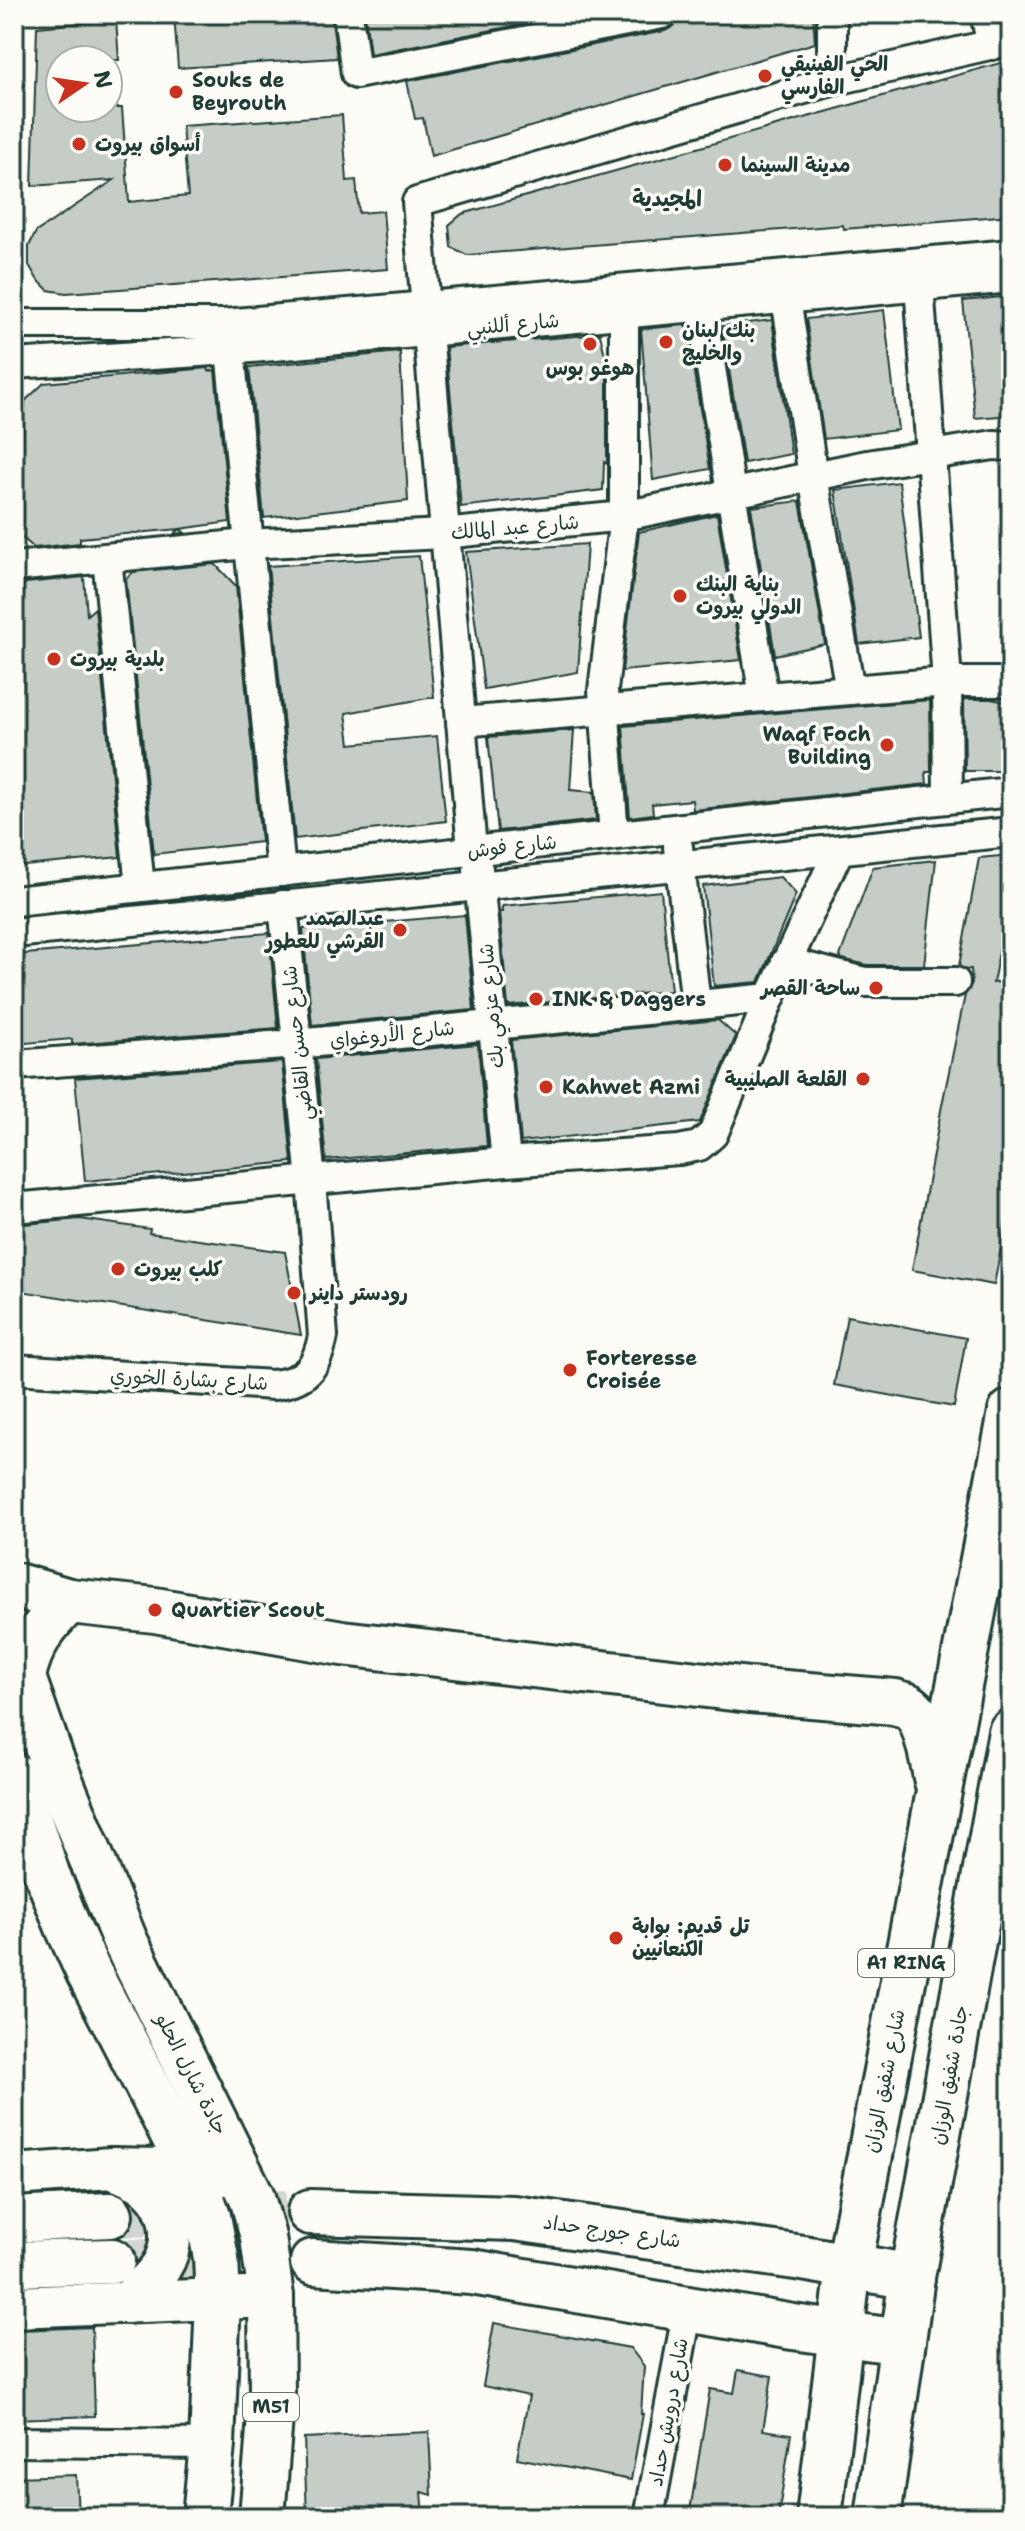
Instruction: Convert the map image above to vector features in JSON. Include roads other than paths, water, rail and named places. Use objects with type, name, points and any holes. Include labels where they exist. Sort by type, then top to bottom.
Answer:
[{"type":"main road","name":"شارع شفيق الوزان","points":[[819,2517],[849,2266],[1011,1412]]},
{"type":"main road","points":[[14,1585],[69,1601],[155,1610],[342,1643],[750,1690],[895,1702],[910,1707],[920,1721],[939,1791]]},
{"type":"main road","points":[[18,1664],[26,1659],[41,1631],[69,1601]]},
{"type":"main road","name":"جادة شارل الحلو","points":[[18,1664],[51,1758],[125,1941],[252,2197],[263,2237],[271,2297],[272,2392],[262,2517]]},
{"type":"main road","name":"جادة شفيق الوزان","points":[[912,2277],[1011,1732]]},
{"type":"main road","points":[[14,1776],[68,1927],[193,2173],[208,2216],[216,2258],[218,2299]]},
{"type":"main road","points":[[14,2175],[111,2168],[159,2169],[243,2178]]},
{"type":"main road","points":[[111,2168],[149,2186],[161,2200],[168,2216],[168,2253],[161,2267],[127,2303]]},
{"type":"main road","name":"شارع جورج حداد","points":[[310,2212],[514,2218],[912,2277]]},
{"type":"main road","points":[[14,2220],[110,2215]]},
{"type":"main road","points":[[14,2264],[112,2261]]},
{"type":"main road","points":[[313,2262],[472,2272],[902,2342]]},
{"type":"main road","name":"A1 RING","points":[[878,2517],[912,2277]]},
{"type":"main road","points":[[14,2307],[271,2297]]},
{"type":"main road","name":"M51","points":[[205,2517],[212,2444],[218,2299]]},
{"type":"street","points":[[348,14],[356,74],[662,14]]},
{"type":"street","points":[[832,14],[832,81],[1001,43],[985,14]]},
{"type":"street","name":"شارع عزمي بك","points":[[506,1162],[443,534],[417,202],[832,81]]},
{"type":"street","name":"شارع أللنبي","points":[[14,364],[227,337],[919,274],[1011,254]]},
{"type":"street","points":[[919,274],[947,682],[948,798]]},
{"type":"street","name":"شارع أللنبي","points":[[919,274],[1011,278]]},
{"type":"street","points":[[782,286],[850,690]]},
{"type":"street","points":[[697,294],[764,697]]},
{"type":"street","points":[[614,835],[603,690],[624,516],[624,301]]},
{"type":"street","name":"شارع أللنبي","points":[[14,324],[227,337]]},
{"type":"street","points":[[227,337],[281,872]]},
{"type":"street","name":"شارع عبد المالك","points":[[14,567],[247,544],[443,534],[624,516],[867,465],[994,445],[1011,446]]},
{"type":"street","points":[[107,558],[140,887]]},
{"type":"street","points":[[461,722],[947,682],[1011,682]]},
{"type":"street","name":"شارع فوش","points":[[14,901],[1011,792]]},
{"type":"street","points":[[676,828],[696,1005]]},
{"type":"street","name":"شارع فوش","points":[[14,933],[1011,832]]},
{"type":"street","points":[[14,1208],[699,1146],[713,1134],[770,998],[839,850]]},
{"type":"street","name":"شارع حسن القاضي","points":[[283,905],[311,1180]]},
{"type":"street","points":[[786,962],[865,982],[955,982]]},
{"type":"street","name":"شارع الأروغواي","points":[[14,1065],[297,1044],[770,998]]},
{"type":"street","name":"شارع بشارة الخوري","points":[[14,1369],[273,1385],[300,1377],[313,1368],[320,1356],[323,1336],[311,1180]]},
{"type":"street","name":"شارع درويش حداد","points":[[649,2517],[688,2308]]},
{"type":"street","points":[[14,2442],[212,2444]]},
{"type":"tunnel","points":[[110,2215],[310,2212]]},
{"type":"tunnel","points":[[112,2261],[302,2262]]},
{"type":"place","name":"الحي الفينيقي الفارسي","points":[[765,76]]},
{"type":"place","name":"Souks de Beyrouth","points":[[176,92]]},
{"type":"place","name":"أسواق بيروت","points":[[79,144]]},
{"type":"place","name":"مدينة السينما","points":[[725,165]]},
{"type":"place","name":"بنك لبنان والخليج","points":[[666,342]]},
{"type":"place","name":"هوغو بوس","points":[[590,344]]},
{"type":"place","name":"بناية البنك الدولي بيروت","points":[[680,596]]},
{"type":"place","name":"بلدية بيروت","points":[[54,659]]},
{"type":"place","name":"Waqf Foch Building","points":[[887,745]]},
{"type":"place","name":"عبدالصمد القرشي للعطور","points":[[400,930]]},
{"type":"place","name":"ساحة القصر","points":[[876,988]]},
{"type":"place","name":"INK & Daggers","points":[[536,999]]},
{"type":"place","name":"القلعة الصليبية","points":[[863,1079]]},
{"type":"place","name":"Kahwet Azmi","points":[[546,1087]]},
{"type":"place","name":"كلب بيروت","points":[[118,1269]]},
{"type":"place","name":"رودستر داينر","points":[[294,1293]]},
{"type":"place","name":"Forteresse Croisée","points":[[570,1370]]},
{"type":"place","name":"Quartier Scout","points":[[155,1610]]},
{"type":"place","name":"تل قديم: بوابة الكنعانيين","points":[[616,1938]]},
{"type":"district","name":"المجيدية","points":[[667,198]]}]
